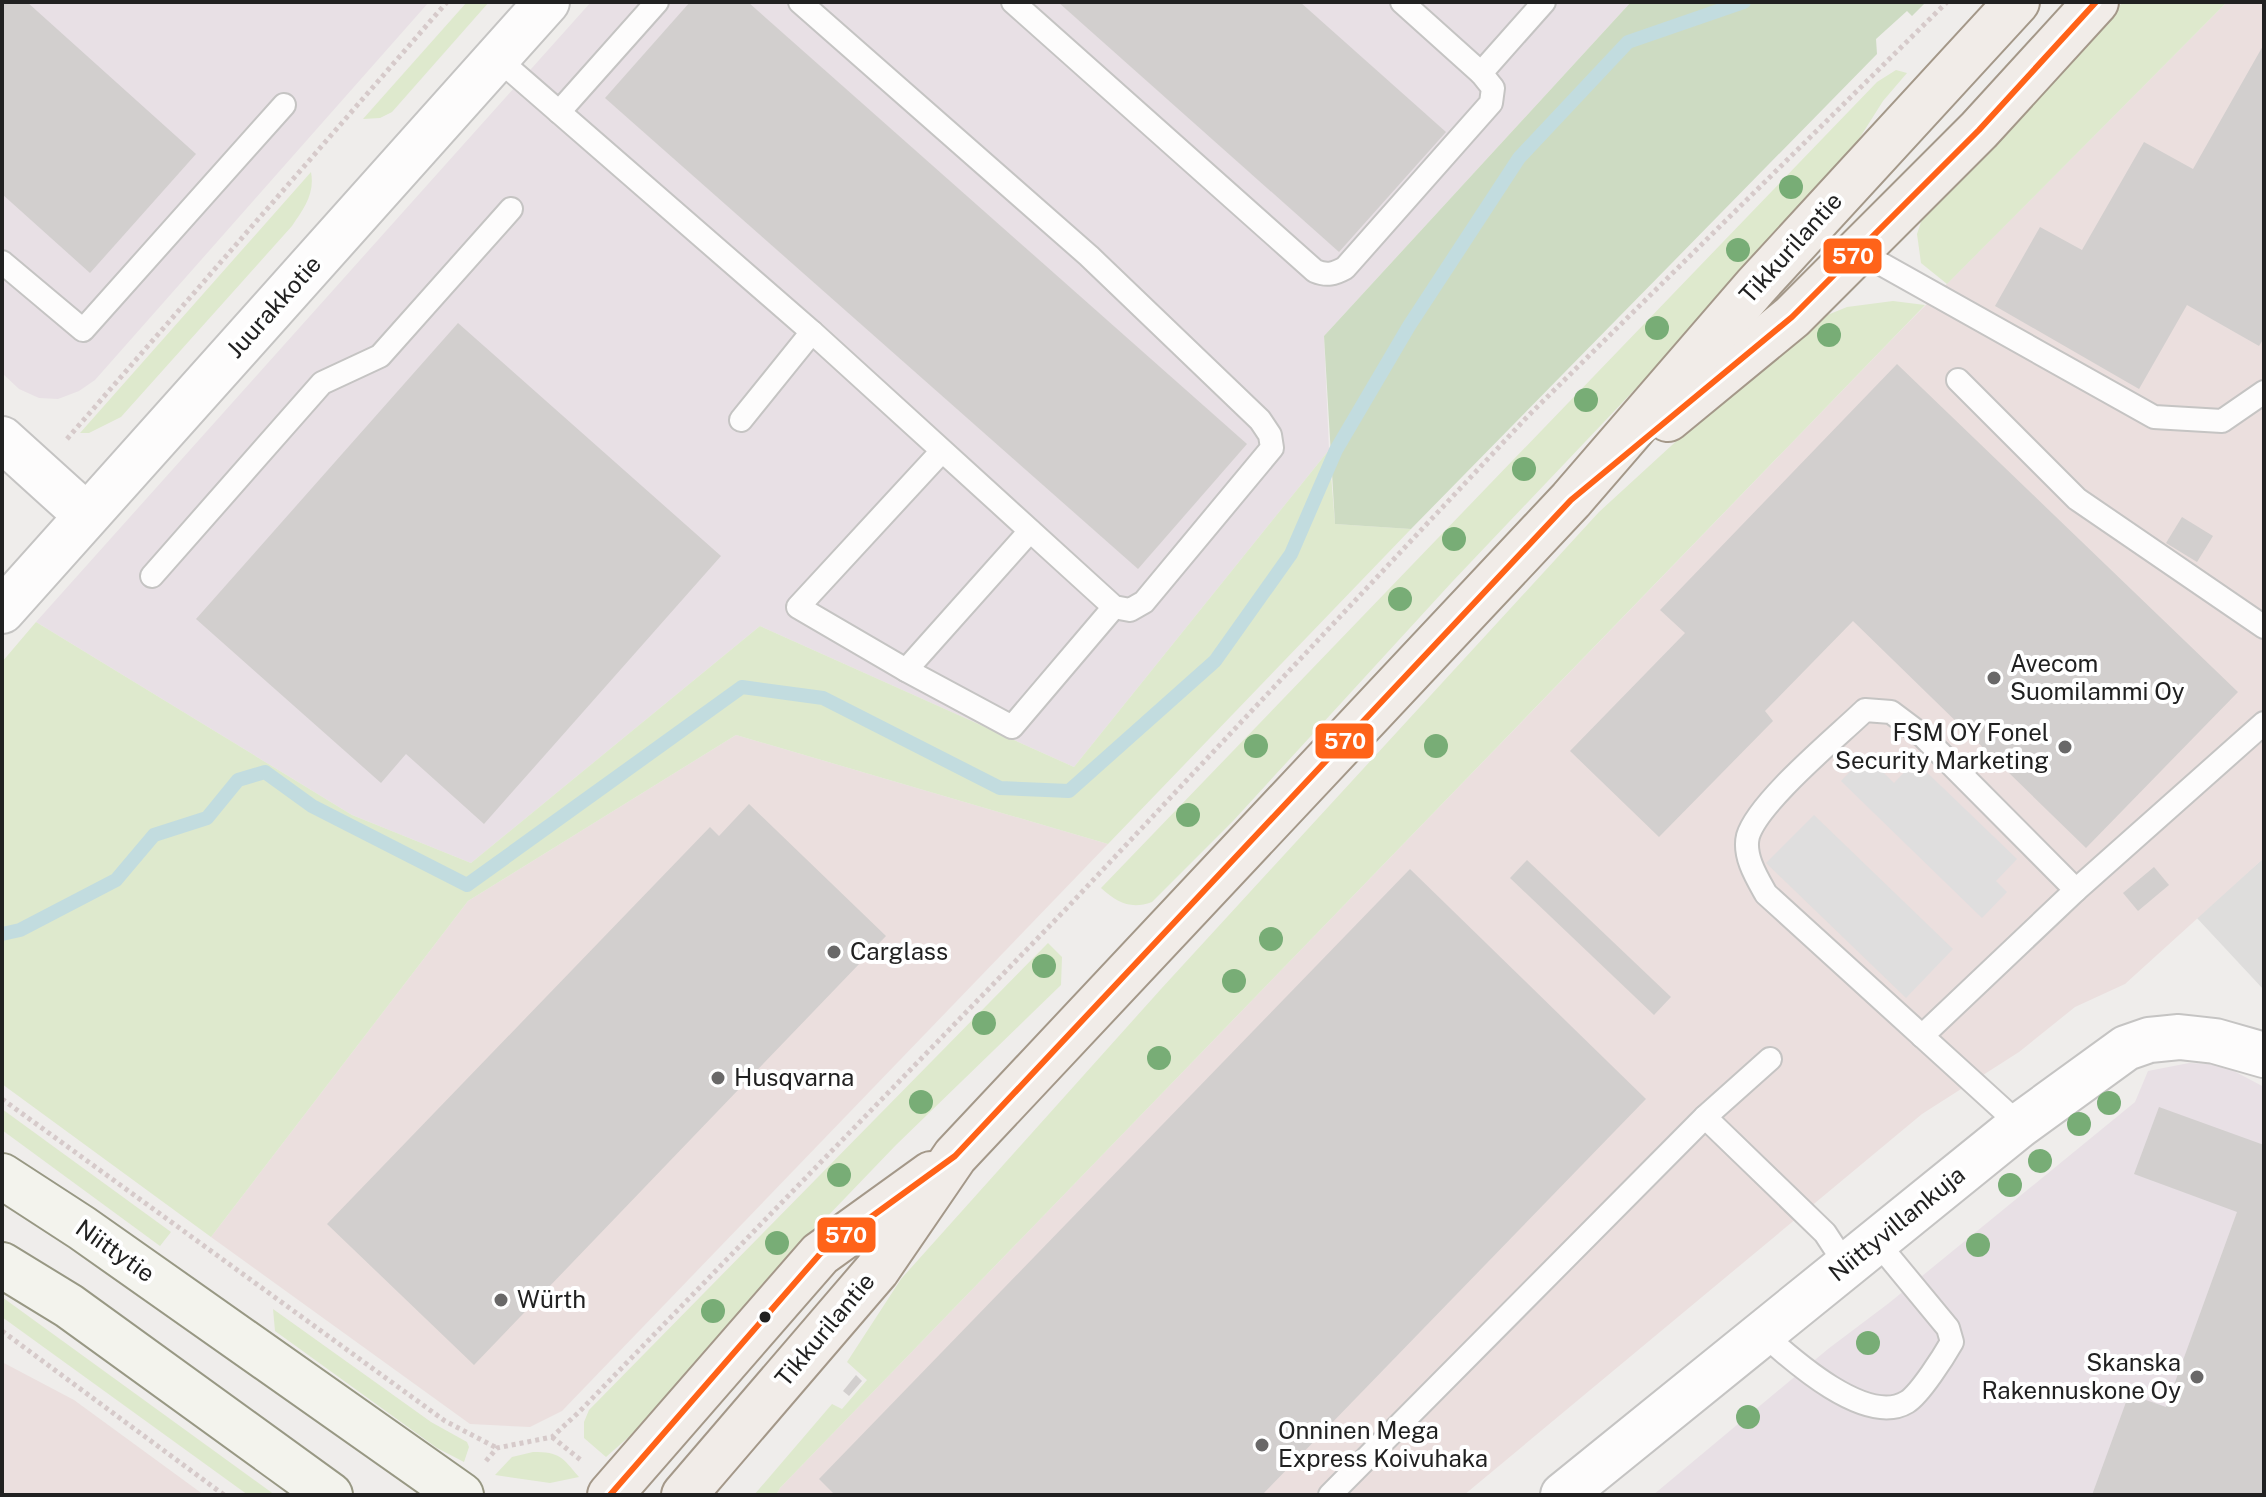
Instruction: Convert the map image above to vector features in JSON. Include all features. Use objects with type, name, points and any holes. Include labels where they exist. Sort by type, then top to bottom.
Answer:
[{"type":"main road","name":"Tikkurilantie","points":[[684,1495],[877,1270],[955,1156],[1571,500],[1756,286],[2017,2]]},
{"type":"main road","name":"Tikkurilantie","points":[[1571,500],[1792,317],[1979,130],[2096,2]]},
{"type":"main road","name":"Tikkurilantie","points":[[610,1495],[820,1254],[955,1156]]},
{"type":"main road","name":"Niittytie","points":[[2,1176],[82,1228],[460,1494]]},
{"type":"main road","points":[[2,1265],[69,1306],[330,1495]]},
{"type":"street","name":"Juurakkotie","points":[[2,611],[547,2]]},
{"type":"street","points":[[2,439],[86,515]]},
{"type":"street","name":"Niittyvillankuja","points":[[1563,1495],[2020,1125],[2126,1048],[2149,1040],[2179,1037],[2215,1041],[2264,1055]]},
{"type":"lane","points":[[559,112],[657,2]]},
{"type":"lane","points":[[497,58],[812,332],[1114,607],[1130,610],[1144,602],[1272,448],[1270,435],[1260,420],[1089,256],[800,2]]},
{"type":"lane","points":[[1013,2],[1315,271],[1324,275],[1345,268],[1491,103],[1493,88],[1481,73],[1402,2]]},
{"type":"lane","points":[[1481,73],[1544,2]]},
{"type":"lane","points":[[2,262],[83,330],[284,105]]},
{"type":"lane","points":[[152,576],[322,383],[380,356],[511,209]]},
{"type":"lane","points":[[1858,251],[2154,417],[2222,421],[2264,392]]},
{"type":"lane","points":[[741,420],[812,332]]},
{"type":"lane","points":[[1958,380],[2077,499],[2264,627]]},
{"type":"lane","points":[[942,451],[798,607],[1012,727],[1114,607]]},
{"type":"lane","points":[[906,670],[1030,531]]},
{"type":"lane","points":[[2020,1125],[1766,894],[1750,863],[1748,837],[1770,800],[1865,710],[1891,712],[1923,736],[2076,890]]},
{"type":"lane","points":[[1922,1036],[2076,890],[2264,723]]},
{"type":"lane","points":[[1330,1495],[1705,1117],[1770,1059]]},
{"type":"lane","points":[[1705,1117],[1825,1233],[1861,1253],[1948,1328],[1952,1342],[1908,1402],[1888,1408],[1864,1404],[1803,1370],[1762,1333]]},
{"type":"path","points":[[37,471],[447,2]]},
{"type":"path","points":[[2,1099],[445,1421],[497,1448],[552,1437],[1055,920],[1528,416],[1947,2]]},
{"type":"path","points":[[2,1331],[224,1495]]},
{"type":"path","points":[[460,1494],[497,1448]]},
{"type":"shaded area","points":[[2,2],[429,2],[95,380],[79,391],[58,399],[39,398],[19,389],[2,373]]},
{"type":"shaded area","points":[[591,2],[1631,2],[1324,336],[1329,450],[1074,767],[760,626],[471,863],[352,815],[36,622]]},
{"type":"shaded area","points":[[2227,2],[2264,2],[2264,858],[2125,984],[2075,1007],[2019,1052],[1922,1114],[1464,1495],[776,1495],[1902,329]]},
{"type":"shaded area","points":[[736,735],[1108,844],[562,1411],[530,1427],[470,1424],[211,1237],[468,901]]},
{"type":"shaded area","points":[[1866,755],[1894,783],[1915,761],[2017,859],[1996,881],[2007,892],[1982,918],[1841,781]]},
{"type":"shaded area","points":[[1814,815],[1953,949],[1906,998],[1766,863]]},
{"type":"shaded area","points":[[2264,858],[2264,990],[2196,917]]},
{"type":"shaded area","points":[[2189,1063],[2212,1064],[2232,1070],[2264,1087],[2264,1495],[1653,1495],[1828,1349],[2135,1102],[2148,1071]]},
{"type":"shaded area","points":[[2,1362],[74,1400],[204,1495],[2,1495]]},
{"type":"green space","points":[[467,2],[489,2],[392,112],[380,118],[363,119]]},
{"type":"green space","points":[[1631,2],[1926,2],[1912,16],[1907,11],[1876,39],[1877,54],[1411,529],[1335,524],[1324,336]]},
{"type":"green space","points":[[2123,2],[2227,2],[1947,284],[1921,263],[1917,234],[1922,219]]},
{"type":"green space","points":[[1896,70],[1907,73],[1883,101],[1840,169],[1452,582],[1233,821],[1152,902],[1137,905],[1124,903],[1101,888],[1877,82]]},
{"type":"green space","points":[[311,172],[310,194],[292,226],[121,417],[89,433],[80,433]]},
{"type":"green space","points":[[1893,301],[1925,305],[776,1495],[754,1495],[832,1404],[842,1409],[867,1380],[847,1362],[901,1279],[1161,989],[1599,512],[1803,325],[1847,307]]},
{"type":"green space","points":[[1329,450],[1335,524],[1411,529],[1108,844],[736,735],[468,901],[211,1237],[2,1084],[2,662],[36,622],[352,815],[471,863],[760,626],[1074,767]]},
{"type":"green space","points":[[1048,943],[1062,957],[1061,985],[896,1145],[823,1221],[631,1435],[606,1457],[584,1438],[584,1422],[589,1410]]},
{"type":"green space","points":[[2,1109],[171,1232],[160,1246],[2,1130]]},
{"type":"green space","points":[[2,1297],[275,1495],[248,1495],[2,1317]]},
{"type":"green space","points":[[273,1309],[431,1422],[467,1442],[469,1447],[464,1462],[437,1448],[275,1331]]},
{"type":"green space","points":[[533,1452],[560,1457],[579,1477],[550,1483],[495,1475],[512,1457]]},
{"type":"building","points":[[2,2],[27,2],[196,154],[90,273],[2,194]]},
{"type":"building","points":[[690,2],[748,2],[1247,444],[1138,569],[605,98]]},
{"type":"building","points":[[1058,2],[1300,2],[1446,132],[1339,252]]},
{"type":"building","points":[[2264,44],[2264,338],[2259,346],[2187,305],[2139,389],[1995,306],[2040,227],[2082,250],[2144,142],[2193,169]]},
{"type":"building","points":[[458,323],[721,556],[484,824],[406,754],[381,783],[196,619]]},
{"type":"building","points":[[1897,364],[2238,692],[2086,848],[1853,621],[1765,711],[1773,721],[1659,837],[1570,751],[1685,633],[1660,610]]},
{"type":"building","points":[[2182,517],[2213,536],[2197,562],[2166,543]]},
{"type":"building","points":[[749,804],[886,936],[474,1365],[327,1224],[710,827],[719,836]]},
{"type":"building","points":[[1527,860],[1671,997],[1654,1015],[1510,878]]},
{"type":"building","points":[[2154,867],[2169,885],[2138,911],[2123,893]]},
{"type":"building","points":[[1410,869],[1646,1099],[1262,1495],[835,1495],[819,1479]]},
{"type":"building","points":[[2159,1107],[2264,1145],[2264,1495],[2092,1495],[2129,1394],[2166,1407],[2237,1212],[2134,1174]]},
{"type":"building","points":[[856,1375],[862,1381],[849,1396],[843,1391]]},
{"type":"waterway","points":[[2,934],[20,930],[116,880],[154,835],[207,818],[238,780],[265,772],[312,806],[467,885],[742,687],[823,698],[1000,788],[1069,791],[1215,661],[1291,554],[1336,450],[1409,326],[1519,158],[1628,42],[1744,2]]},
{"type":"transit line","name":"570","points":[[610,1495],[820,1254],[955,1156],[1571,500],[1792,317],[1979,130],[2096,2]]},
{"type":"place","name":"Avecom Suomilammi Oy","points":[[1994,678]]},
{"type":"place","name":"FSM OY Fonel Security Marketing","points":[[2065,747]]},
{"type":"place","name":"Carglass","points":[[834,952]]},
{"type":"place","name":"Husqvarna","points":[[718,1078]]},
{"type":"place","name":"Würth","points":[[501,1300]]},
{"type":"place","name":"Skanska Rakennuskone Oy","points":[[2197,1377]]},
{"type":"place","name":"Onninen Mega Express Koivuhaka","points":[[1262,1445]]}]
